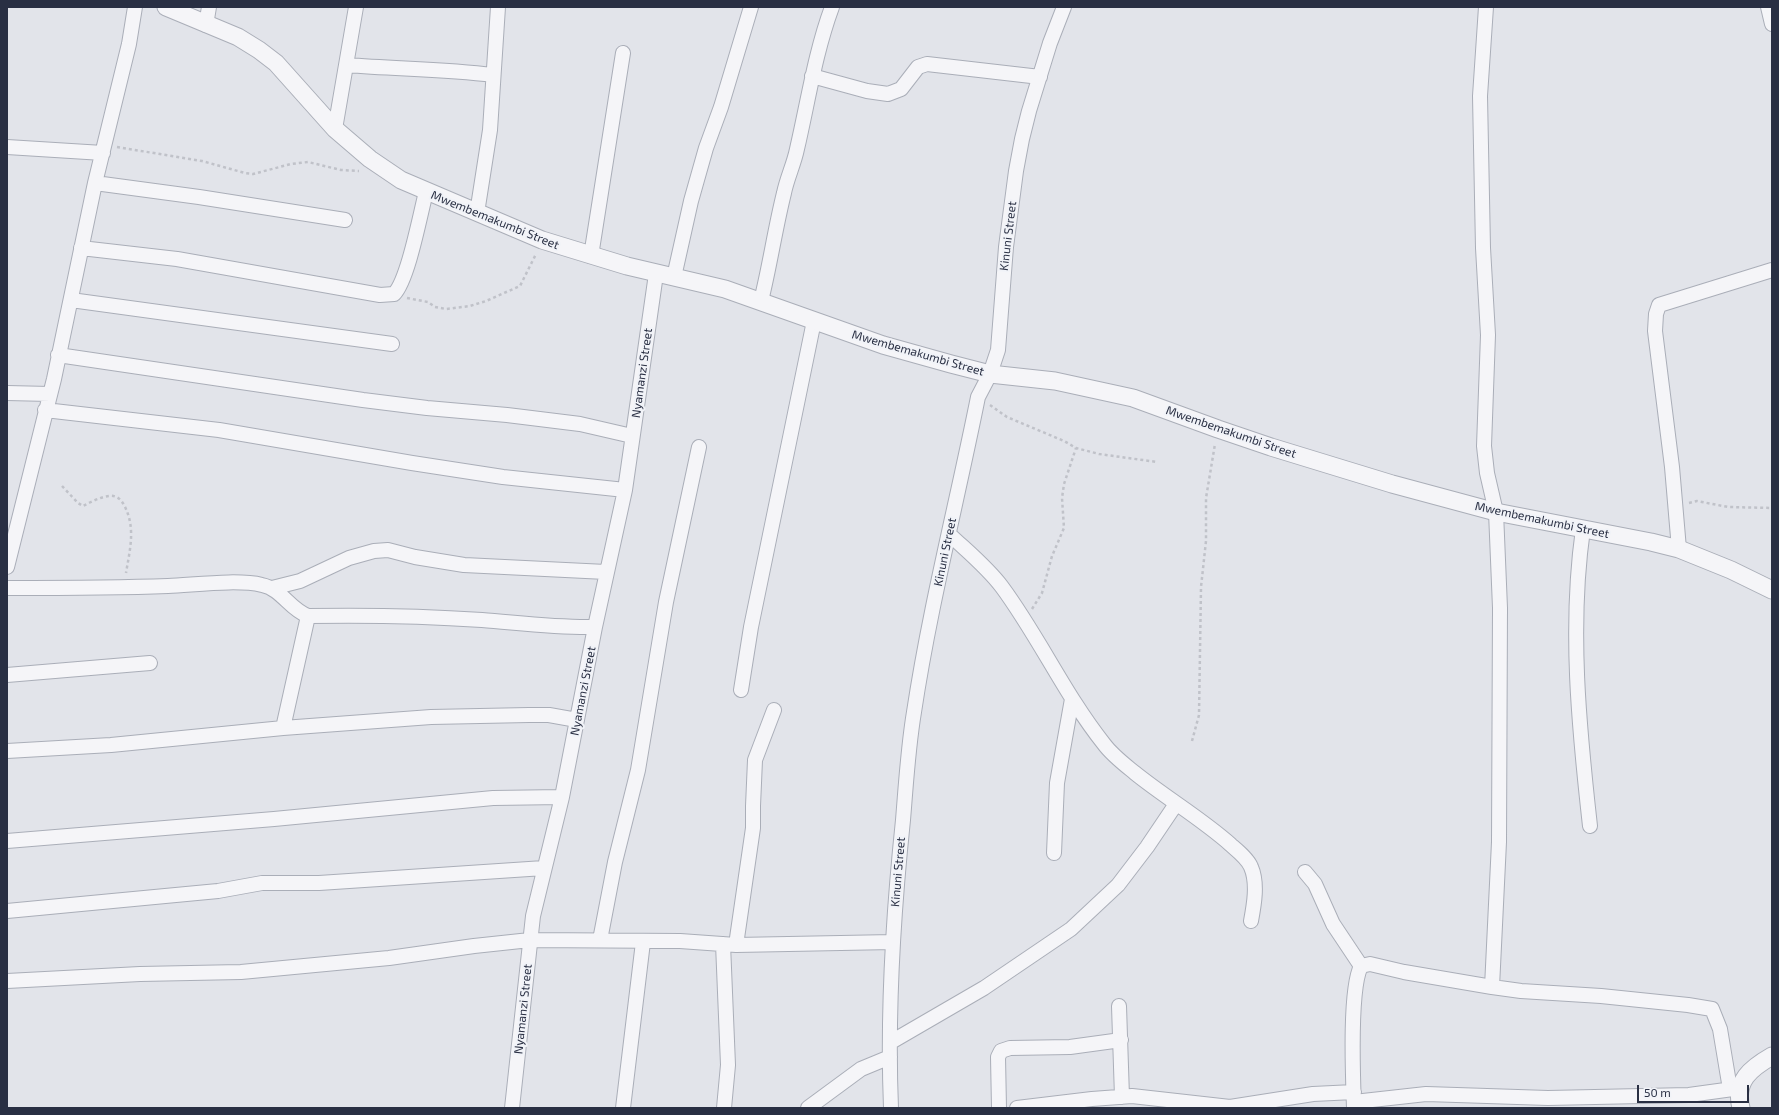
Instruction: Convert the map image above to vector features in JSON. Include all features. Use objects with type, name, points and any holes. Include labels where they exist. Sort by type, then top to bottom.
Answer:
[{"type":"street","points":[[7,567],[50,394],[95,183],[129,44],[135,7]]},
{"type":"street","name":"Mwembemakumbi Street","points":[[166,7],[206,25],[238,37],[259,50],[276,63],[335,129],[370,159],[401,180],[426,192],[542,240],[591,256],[656,274],[725,289],[905,352],[990,374],[1055,381],[1132,398],[1218,430],[1384,482],[1496,512],[1651,542],[1679,549],[1731,570],[1772,590]]},
{"type":"street","points":[[206,25],[209,7]]},
{"type":"street","points":[[335,129],[356,7]]},
{"type":"street","points":[[477,213],[490,130],[498,7]]},
{"type":"street","points":[[674,277],[691,201],[706,148],[721,107],[751,7]]},
{"type":"street","points":[[761,301],[784,192],[797,151],[812,76],[825,26],[832,7]]},
{"type":"street","name":"Kinuni Street","points":[[891,1108],[890,1042],[894,899],[913,713],[978,397],[990,374],[998,350],[1003,279],[1016,171],[1029,111],[1064,7]]},
{"type":"street","points":[[1486,7],[1480,96],[1483,248],[1488,335],[1484,446],[1487,473],[1496,512],[1500,608],[1499,834],[1492,987]]},
{"type":"street","points":[[1768,7],[1772,24]]},
{"type":"street","points":[[591,256],[623,53]]},
{"type":"street","points":[[812,76],[867,91],[888,94],[901,89],[918,66],[927,64],[1040,77]]},
{"type":"street","points":[[347,65],[391,69],[434,69],[493,76]]},
{"type":"street","points":[[7,147],[104,148]]},
{"type":"street","points":[[95,183],[213,199],[345,220]]},
{"type":"street","points":[[82,248],[177,259],[380,295],[394,294],[400,289],[406,270],[426,192]]},
{"type":"street","points":[[1679,549],[1672,467],[1655,331],[1656,314],[1659,305],[1772,270]]},
{"type":"street","name":"Nyamanzi Street","points":[[512,1108],[533,916],[562,797],[606,572],[625,490],[656,274]]},
{"type":"street","points":[[71,300],[392,344]]},
{"type":"street","points":[[741,690],[751,627],[814,321]]},
{"type":"street","points":[[58,355],[115,365],[218,378],[356,399],[427,408],[507,414],[580,424],[632,436]]},
{"type":"street","points":[[7,392],[50,394]]},
{"type":"street","points":[[45,410],[219,430],[503,477],[625,490]]},
{"type":"street","points":[[600,940],[615,862],[638,770],[666,602],[699,447]]},
{"type":"street","points":[[1583,529],[1580,547],[1577,614],[1578,702],[1590,826]]},
{"type":"street","points":[[949,534],[1002,586],[1072,699],[1112,754],[1176,804],[1231,844],[1251,867],[1254,899],[1251,921]]},
{"type":"street","points":[[272,588],[300,581],[349,558],[374,551],[388,550],[440,562],[464,565],[606,572]]},
{"type":"street","points":[[7,588],[124,588],[240,583],[261,584],[272,588],[280,594],[290,606],[300,613],[308,616],[442,618],[557,627],[595,627]]},
{"type":"street","points":[[283,728],[308,616]]},
{"type":"street","points":[[7,675],[150,663]]},
{"type":"street","points":[[1054,853],[1057,783],[1072,699]]},
{"type":"street","points":[[724,1108],[728,1065],[730,945],[753,828],[755,760],[774,710]]},
{"type":"street","points":[[7,751],[139,742],[283,728],[466,716],[549,715],[577,720]]},
{"type":"street","points":[[7,841],[274,819],[493,798],[562,797]]},
{"type":"street","points":[[890,1042],[984,988],[1071,929],[1118,885],[1147,847],[1176,804]]},
{"type":"street","points":[[7,911],[210,891],[262,883],[319,883],[544,868]]},
{"type":"street","points":[[1305,872],[1315,884],[1333,924],[1361,966]]},
{"type":"street","points":[[7,981],[140,974],[241,972],[389,958],[530,940],[600,940],[643,942],[680,941],[730,945],[893,942]]},
{"type":"street","points":[[624,1108],[643,942]]},
{"type":"street","points":[[1361,966],[1370,964],[1404,972],[1521,991],[1602,996],[1688,1004],[1712,1009],[1720,1029],[1741,1108]]},
{"type":"street","points":[[1354,1101],[1354,996],[1358,972],[1361,966]]},
{"type":"street","points":[[1119,1006],[1122,1097]]},
{"type":"street","points":[[999,1108],[998,1057],[1001,1051],[1010,1048],[1070,1047],[1121,1040]]},
{"type":"street","points":[[1017,1108],[1060,1105],[1132,1096],[1230,1108],[1313,1094],[1354,1101],[1426,1094],[1548,1098],[1689,1095],[1735,1088],[1754,1066],[1772,1056]]},
{"type":"street","points":[[808,1108],[824,1101],[860,1069],[890,1057]]},
{"type":"path","points":[[104,148],[137,151],[202,161],[253,174],[290,164],[308,162],[341,170],[360,170],[370,159]]},
{"type":"path","points":[[394,294],[428,302],[435,307],[446,309],[470,306],[486,301],[520,286],[542,240]]},
{"type":"path","points":[[978,397],[1008,417],[1064,441],[1076,448],[1099,454],[1157,462]]},
{"type":"path","points":[[1192,741],[1199,715],[1201,587],[1206,540],[1206,498],[1218,430]]},
{"type":"path","points":[[1024,621],[1042,593],[1052,556],[1064,528],[1062,498],[1064,484],[1076,448]]},
{"type":"path","points":[[62,486],[78,503],[83,506],[98,499],[110,496],[117,497],[122,501],[130,515],[132,531],[124,588]]},
{"type":"path","points":[[1676,514],[1683,504],[1697,501],[1728,507],[1772,508]]}]
